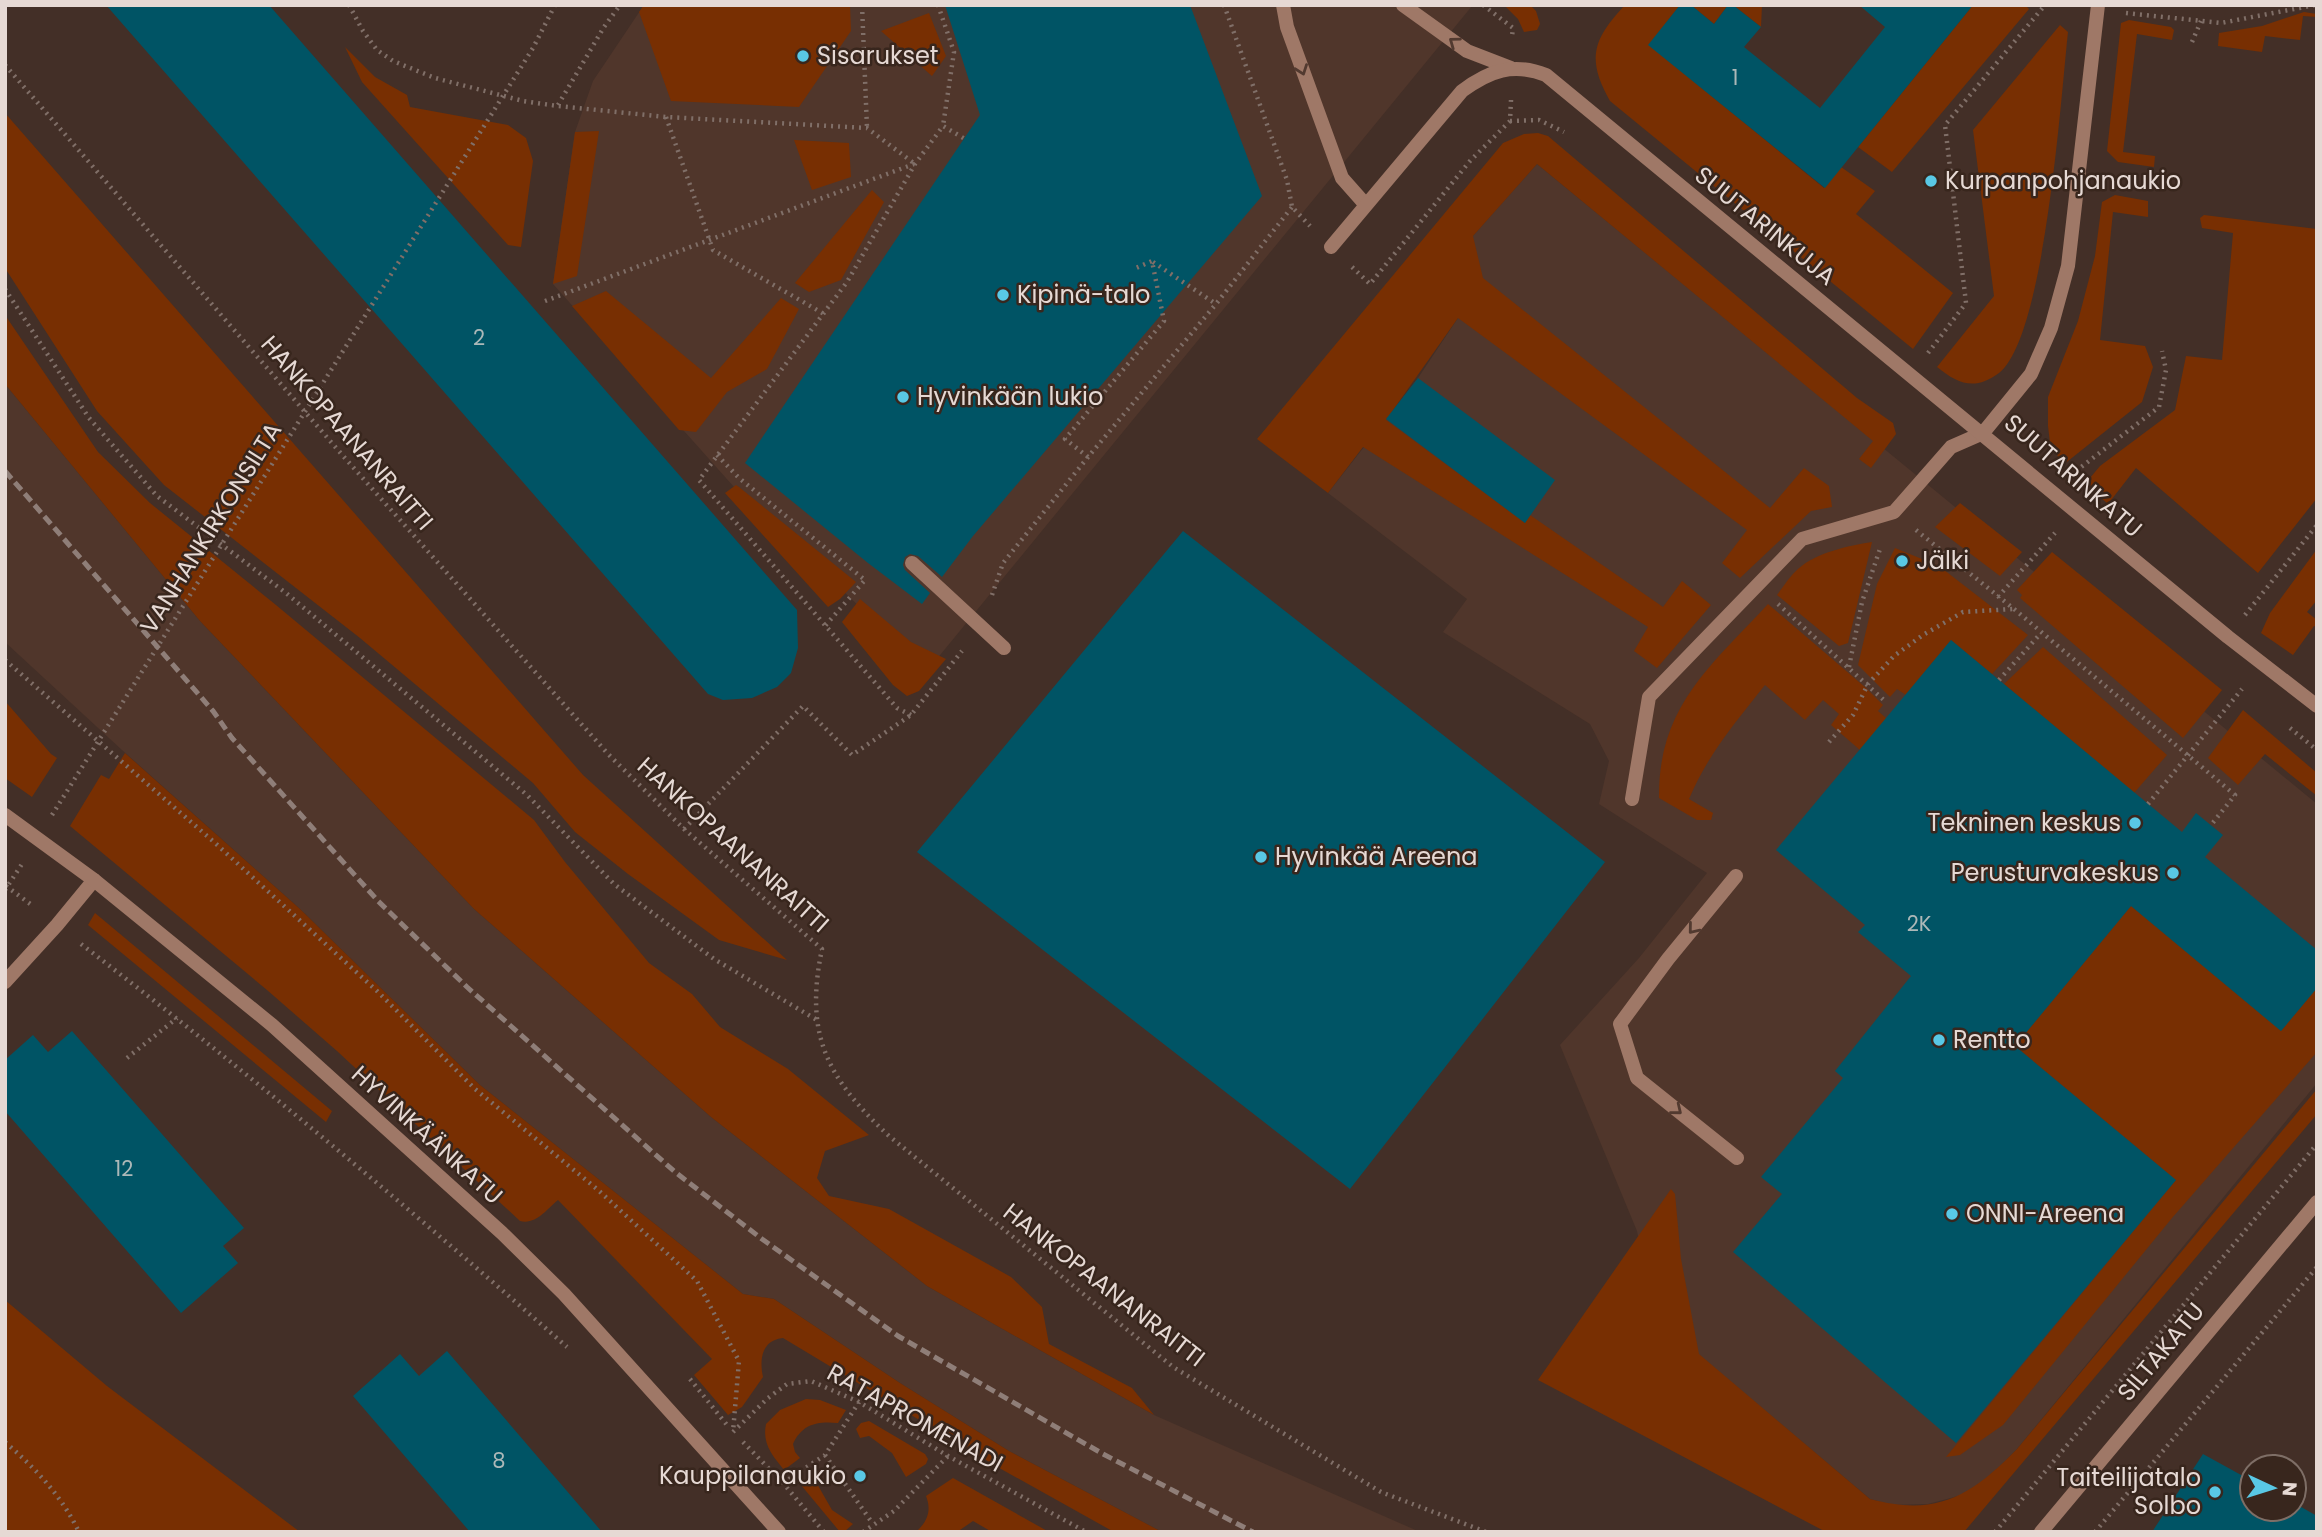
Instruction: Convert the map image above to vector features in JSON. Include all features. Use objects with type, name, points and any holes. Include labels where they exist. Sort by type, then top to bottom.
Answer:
[{"type":"street","points":[[1283,5],[1287,27],[1342,178],[1365,204]]},
{"type":"street","name":"SUUTARINKUJA","points":[[1403,5],[1467,51],[1511,68],[1535,70],[1546,75],[1983,433]]},
{"type":"street","name":"SUUTARINKATU","points":[[2097,7],[2080,175],[2064,278],[2051,328],[2031,374],[1983,433],[2228,637],[2317,706]]},
{"type":"street","points":[[1331,247],[1462,91],[1482,76],[1511,68]]},
{"type":"street","points":[[1632,799],[1649,697],[1802,539],[1894,512],[1951,447],[1983,433]]},
{"type":"street","points":[[912,563],[1003,648]]},
{"type":"street","name":"HYVINKÄÄNKATU","points":[[5,815],[94,880],[272,1025],[502,1233],[592,1325],[779,1532]]},
{"type":"street","points":[[1736,876],[1620,1024],[1637,1078],[1737,1158]]},
{"type":"street","points":[[5,982],[94,880]]},
{"type":"street","name":"SILTAKATU","points":[[2041,1532],[2317,1202]]},
{"type":"path","points":[[349,5],[377,50],[393,61],[436,78],[523,101],[558,106],[667,117],[867,128],[915,164]]},
{"type":"path","name":"VANHANKIRKONSILTA","points":[[50,818],[533,48],[555,5]]},
{"type":"path","points":[[558,106],[604,27],[620,5]]},
{"type":"path","points":[[862,5],[867,128]]},
{"type":"path","points":[[911,715],[897,708],[699,480],[847,282],[915,164],[943,126],[954,52],[938,5]]},
{"type":"path","points":[[684,829],[803,706],[852,755],[911,715],[981,627],[1003,563],[1087,457],[1216,304],[1292,207],[1287,180],[1224,5]]},
{"type":"path","points":[[1911,376],[1966,303],[1945,125],[2045,5]]},
{"type":"path","points":[[2097,7],[2221,23],[2315,5]]},
{"type":"path","points":[[2192,42],[2201,20]]},
{"type":"path","name":"HANKOPAANANRAITTI","points":[[5,65],[353,467],[608,754],[684,829],[822,949],[815,982],[817,1021],[824,1050],[839,1083],[859,1107],[889,1136],[1173,1367],[1381,1492],[1486,1532]]},
{"type":"path","points":[[667,117],[713,250],[824,314]]},
{"type":"path","points":[[1370,284],[1470,161],[1510,121]]},
{"type":"path","points":[[943,126],[965,139]]},
{"type":"path","points":[[545,301],[915,164]]},
{"type":"path","points":[[1152,261],[1216,304]]},
{"type":"path","points":[[1136,268],[1152,261]]},
{"type":"path","points":[[1087,457],[1065,439],[1164,321],[1152,261]]},
{"type":"path","points":[[5,289],[89,418],[157,496],[286,593],[516,786],[614,884],[713,959],[817,1021]]},
{"type":"path","points":[[2055,495],[2073,473],[2160,407],[2166,370],[2162,351]]},
{"type":"path","points":[[717,455],[739,478],[865,580],[825,626]]},
{"type":"path","points":[[1849,667],[1862,603],[1894,512],[2235,795],[2211,825]]},
{"type":"path","points":[[2278,573],[2317,526]]},
{"type":"path","points":[[1998,597],[2055,532]]},
{"type":"path","points":[[1757,586],[1886,702]]},
{"type":"path","points":[[1829,742],[1853,715],[1868,684],[1894,656],[1923,635],[1963,612],[2014,609]]},
{"type":"path","points":[[1999,680],[2041,633]]},
{"type":"path","points":[[5,660],[214,842],[377,991],[475,1089],[597,1189],[697,1281],[740,1362],[733,1432]]},
{"type":"path","points":[[2148,804],[2242,689]]},
{"type":"path","points":[[27,854],[5,887],[177,1018],[353,1163],[571,1350]]},
{"type":"path","points":[[127,1058],[177,1018]]},
{"type":"path","points":[[1994,1532],[2317,1144]]},
{"type":"path","points":[[2095,1532],[2317,1267]]},
{"type":"path","points":[[690,1380],[733,1432],[783,1483],[824,1532]]},
{"type":"path","name":"RATAPROMENADI","points":[[733,1432],[768,1398],[788,1384],[811,1381],[859,1402],[948,1456],[1086,1532]]},
{"type":"path","points":[[783,1483],[825,1455],[859,1402]]},
{"type":"path","points":[[5,1443],[51,1486],[79,1532]]},
{"type":"path","points":[[825,1455],[873,1524]]},
{"type":"path","points":[[863,1532],[894,1511],[948,1456]]},
{"type":"shaded area","name":"Hyvinkään lukio","points":[[644,5],[1472,6],[927,671],[734,487],[553,284],[575,132],[593,81]]},
{"type":"shaded area","points":[[644,5],[850,5],[851,31],[799,107],[671,101],[639,12]]},
{"type":"shaded area","points":[[1504,5],[1530,5],[1536,11],[1540,24],[1537,30],[1524,32],[1518,19]]},
{"type":"shaded area","points":[[1625,5],[1680,5],[1649,45],[1824,188],[1841,167],[1875,191],[1856,214],[1953,293],[1913,349],[1610,101],[1598,73],[1596,50],[1606,28]]},
{"type":"shaded area","points":[[1691,5],[1728,5],[1714,24]]},
{"type":"shaded area","points":[[1733,5],[1762,5],[1761,27]]},
{"type":"shaded area","points":[[1973,5],[2025,5],[2029,9],[1892,172],[1858,147]]},
{"type":"shaded area","points":[[2304,12],[2317,14],[2317,17],[2303,16],[2300,40],[2265,36],[2262,52],[2218,46],[2219,33],[2262,26]]},
{"type":"shaded area","points":[[929,13],[946,56],[932,76],[881,31]]},
{"type":"shaded area","points":[[2129,20],[2171,27],[2174,30],[2172,40],[2137,34],[2123,152],[2155,156],[2154,167],[2118,162],[2107,151],[2121,23]]},
{"type":"shaded area","points":[[2060,25],[2068,32],[2055,159],[2039,266],[2028,314],[2015,351],[1999,373],[1982,382],[1967,383],[1952,378],[1937,367],[1994,296],[1973,130]]},
{"type":"shaded area","points":[[345,47],[375,77],[407,95],[410,107],[508,125],[526,138],[533,161],[521,247],[508,245],[362,82]]},
{"type":"shaded area","points":[[5,113],[583,775],[787,960],[719,940],[628,874],[575,832],[533,783],[360,638],[164,485],[97,411],[5,268]]},
{"type":"shaded area","points":[[599,131],[577,276],[553,284],[575,132]]},
{"type":"shaded area","points":[[1538,133],[1548,136],[1857,398],[1893,423],[1896,434],[1871,468],[1859,459],[1873,441],[1537,164],[1473,236],[1483,278],[1770,508],[1804,468],[1829,486],[1832,507],[1811,511],[1740,578],[1722,563],[1747,530],[1458,318],[1386,420],[1525,523],[1530,515],[1663,607],[1682,581],[1711,605],[1657,668],[1634,651],[1648,627],[1363,447],[1328,493],[1257,439],[1503,143],[1524,134]]},
{"type":"shaded area","points":[[794,140],[849,143],[851,177],[812,190]]},
{"type":"shaded area","points":[[1537,164],[2317,804],[2317,1083],[2017,1449],[1990,1477],[1962,1495],[1928,1504],[1892,1505],[1870,1499],[1655,1318],[1637,1231],[1560,1045],[1639,958],[1707,873],[1599,804],[1609,761],[1590,724],[1443,632],[1467,599],[1328,493],[1418,378],[1458,318],[1455,256]]},
{"type":"shaded area","points":[[872,190],[884,202],[841,280],[809,292],[795,283]]},
{"type":"shaded area","points":[[2115,195],[2148,201],[2148,217],[2113,212],[2100,340],[2145,346],[2153,367],[2142,402],[2063,465],[2050,443],[2048,397],[2078,321],[2095,256],[2102,202]]},
{"type":"shaded area","points":[[2204,215],[2317,229],[2317,498],[2258,573],[2136,468],[2108,504],[2085,484],[2100,466],[2175,410],[2186,356],[2222,360],[2233,233],[2202,228],[2200,218]]},
{"type":"shaded area","points":[[606,291],[711,378],[781,298],[799,309],[767,369],[727,392],[696,432],[679,430],[572,306]]},
{"type":"shaded area","points":[[5,315],[98,452],[150,503],[534,820],[565,862],[649,963],[692,994],[720,1027],[788,1069],[869,1135],[825,1151],[817,1178],[829,1196],[889,1209],[1011,1277],[1042,1307],[1049,1344],[1132,1388],[1154,1415],[927,1286],[711,1117],[474,909],[200,621],[5,384]]},
{"type":"shaded area","points":[[5,384],[200,621],[474,909],[711,1117],[927,1286],[1154,1415],[1420,1532],[1162,1532],[1009,1451],[900,1383],[774,1299],[743,1294],[480,1085],[300,909],[5,642]]},
{"type":"shaded area","points":[[736,485],[856,582],[840,599],[828,607],[725,493]]},
{"type":"shaded area","points":[[1960,503],[2022,552],[2000,576],[1935,527]]},
{"type":"shaded area","points":[[1872,542],[1848,643],[1839,646],[1777,595],[1795,572],[1814,558]]},
{"type":"shaded area","points":[[1895,548],[1939,566],[2028,635],[1992,674],[1951,640],[1906,695],[1897,689],[1890,697],[1858,665],[1877,584]]},
{"type":"shaded area","points":[[2317,549],[2317,600],[2307,612],[2317,620],[2317,627],[2314,626],[2293,655],[2261,633],[2270,613]]},
{"type":"shaded area","points":[[2052,552],[2222,690],[2183,738],[2020,598],[2022,595],[2017,590]]},
{"type":"shaded area","points":[[860,599],[911,642],[946,659],[919,691],[907,696],[893,685],[842,622]]},
{"type":"shaded area","points":[[1768,604],[1866,688],[1883,705],[1878,711],[1887,719],[1860,750],[1831,725],[1839,714],[1823,700],[1805,720],[1765,685],[1723,739],[1696,783],[1689,799],[1713,813],[1711,820],[1697,820],[1659,798],[1661,766],[1668,738],[1678,713],[1708,668]]},
{"type":"shaded area","points":[[2043,647],[2167,755],[2134,793],[2004,684]]},
{"type":"shaded area","points":[[5,701],[57,758],[32,797],[5,778]]},
{"type":"shaded area","points":[[2243,710],[2317,773],[2317,796],[2265,754],[2238,785],[2208,758]]},
{"type":"shaded area","points":[[125,753],[300,909],[480,1085],[743,1294],[774,1299],[900,1383],[1009,1451],[1162,1532],[1114,1532],[1001,1469],[783,1338],[766,1346],[761,1364],[763,1377],[742,1407],[728,1415],[694,1375],[712,1359],[558,1200],[531,1221],[520,1221],[337,1051],[70,826],[101,775],[109,779]]},
{"type":"shaded area","points":[[2131,906],[2281,1031],[2317,988],[2317,1052],[2172,1218],[2003,1425],[1960,1455],[1946,1457],[2176,1180],[2015,1046]]},
{"type":"shaded area","points":[[95,913],[332,1111],[326,1122],[88,925]]},
{"type":"shaded area","points":[[2317,1089],[2317,1114],[1964,1532],[1826,1532],[1538,1380],[1671,1189],[1675,1194],[1681,1259],[1699,1354],[1870,1499],[1915,1505],[1951,1498],[1984,1479],[2017,1449]]},
{"type":"shaded area","points":[[5,1300],[107,1386],[300,1532],[5,1532]]},
{"type":"shaded area","points":[[806,1399],[820,1400],[846,1410],[838,1423],[817,1423],[801,1432],[793,1444],[800,1458],[784,1470],[772,1454],[765,1438],[766,1424],[780,1410]]},
{"type":"shaded area","points":[[869,1421],[925,1454],[928,1459],[926,1464],[906,1477],[892,1453],[869,1436],[860,1438],[856,1429],[861,1423]]},
{"type":"shaded area","points":[[816,1474],[816,1482],[832,1510],[853,1524],[844,1532],[840,1532],[801,1485]]},
{"type":"shaded area","points":[[953,1478],[1049,1532],[992,1532],[973,1521],[957,1532],[916,1532],[927,1516],[929,1507],[926,1496]]},
{"type":"building","points":[[106,5],[269,5],[797,610],[798,648],[791,673],[777,687],[752,698],[723,700],[708,694]]},
{"type":"building","name":"Kipinä-talo","points":[[945,5],[1190,5],[1262,196],[973,536],[942,577],[918,556],[910,554],[905,557],[905,570],[930,593],[922,604],[745,463],[980,115]]},
{"type":"building","points":[[1680,5],[1691,5],[1714,24],[1728,5],[1733,5],[1761,27],[1744,47],[1820,108],[1885,27],[1859,5],[1973,5],[1825,188],[1648,45]]},
{"type":"building","points":[[1418,378],[1555,480],[1525,523],[1386,419]]},
{"type":"building","name":"Hyvinkää Areena","points":[[1183,531],[1605,862],[1350,1189],[917,852]]},
{"type":"building","name":"Rentto","points":[[1951,640],[2182,832],[2196,813],[2223,835],[2205,857],[2317,950],[2317,988],[2281,1031],[2131,906],[2015,1046],[2176,1180],[1956,1443],[1733,1252],[1782,1194],[1761,1177],[1843,1078],[1835,1071],[1911,976],[1858,932],[1865,925],[1776,850]]},
{"type":"building","points":[[72,1031],[244,1228],[223,1246],[238,1263],[181,1313],[5,1111],[5,1060],[33,1035],[48,1052]]},
{"type":"building","points":[[447,1351],[602,1532],[470,1532],[353,1396],[400,1354],[419,1376]]},
{"type":"building","name":"Taiteilijatalo Solbo","points":[[2203,1454],[2238,1473],[2238,1523],[2308,1523],[2308,1511],[2317,1516],[2317,1532],[2152,1532]]},
{"type":"railway","points":[[5,471],[213,711],[232,738],[378,901],[467,987],[675,1172],[762,1239],[898,1336],[1103,1454],[1253,1532]]},
{"type":"place","name":"Sisarukset","points":[[803,56]]},
{"type":"place","name":"Kurpanpohjanaukio","points":[[1931,181]]},
{"type":"place","name":"Kipinä-talo","points":[[1003,295]]},
{"type":"place","name":"Hyvinkään lukio","points":[[903,397]]},
{"type":"place","name":"Jälki","points":[[1902,561]]},
{"type":"place","name":"Tekninen keskus","points":[[2135,823]]},
{"type":"place","name":"Hyvinkää Areena","points":[[1261,857]]},
{"type":"place","name":"Perusturvakeskus","points":[[2173,873]]},
{"type":"place","name":"Rentto","points":[[1939,1040]]},
{"type":"place","name":"ONNI-Areena","points":[[1952,1214]]},
{"type":"place","name":"Kauppilanaukio","points":[[860,1476]]},
{"type":"place","name":"Taiteilijatalo Solbo","points":[[2215,1492]]}]
